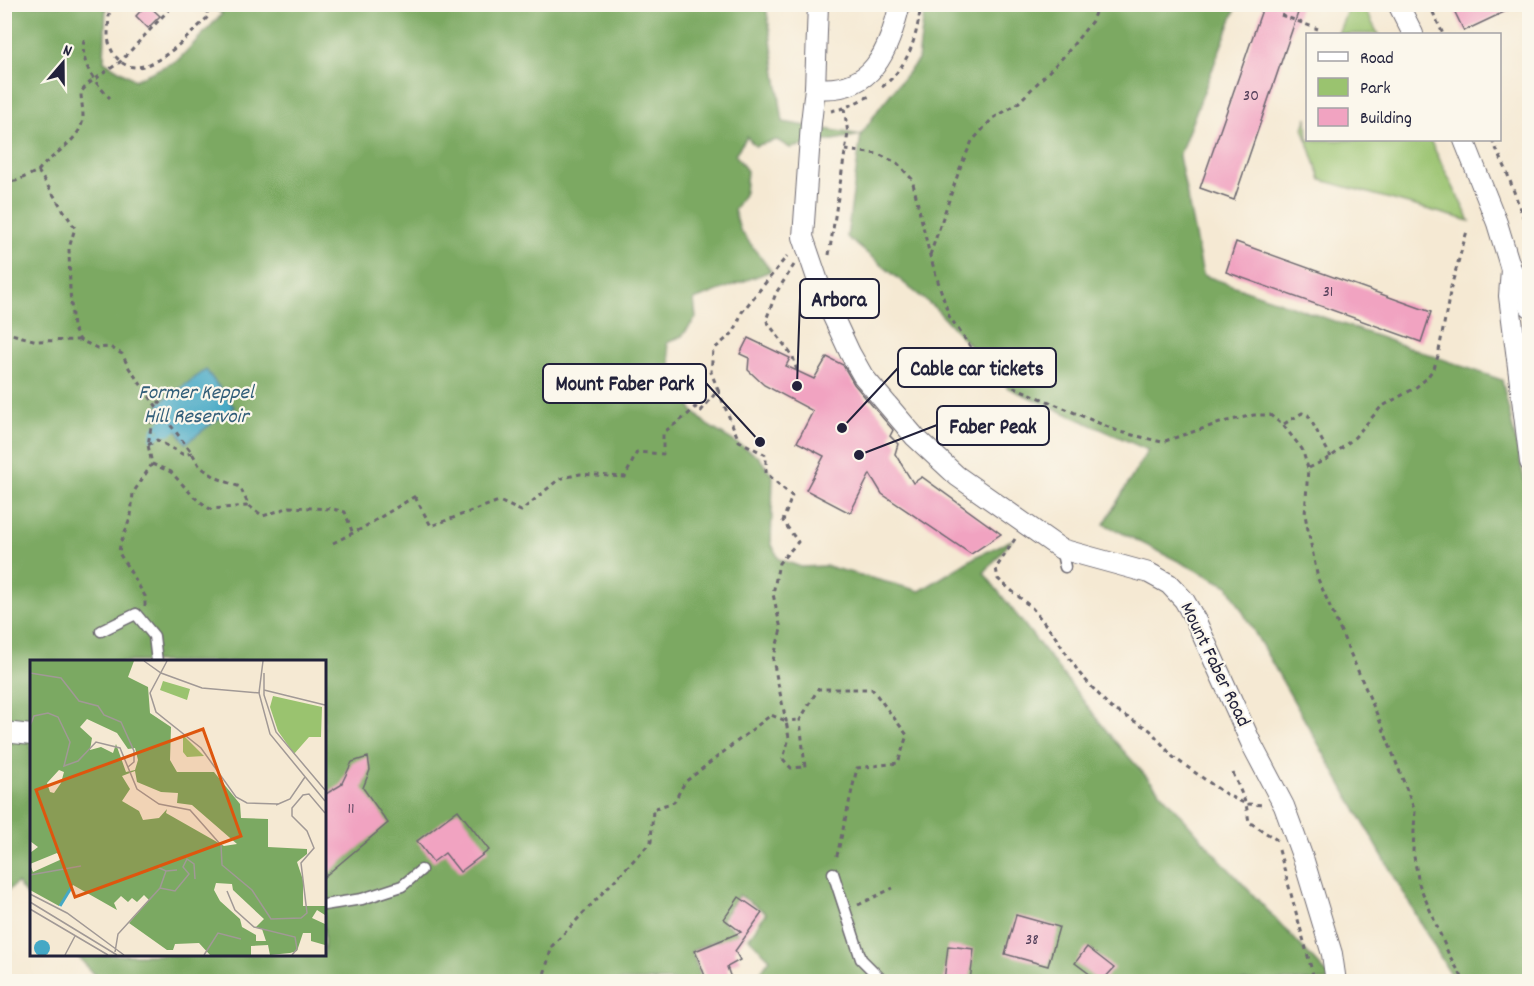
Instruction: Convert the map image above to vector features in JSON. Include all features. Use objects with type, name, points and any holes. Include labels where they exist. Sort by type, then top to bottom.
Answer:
[{"type":"street","name":"Mount Faber Road","points":[[818,4],[815,88],[803,237],[822,293],[850,353],[863,376],[923,445],[957,476],[1063,558],[1149,573],[1169,584],[1184,600],[1196,621],[1253,747],[1284,806],[1304,861],[1332,954],[1336,981]]},
{"type":"street","points":[[815,88],[841,89],[864,79],[881,58],[894,28],[900,4]]},
{"type":"street","points":[[1398,4],[1412,33]]},
{"type":"street","points":[[1464,141],[1497,223],[1511,268],[1528,294],[1530,307]]},
{"type":"street","points":[[1511,268],[1509,296],[1530,462]]},
{"type":"lane","points":[[101,631],[136,614],[154,636],[157,660]]},
{"type":"lane","points":[[326,905],[362,899],[402,886],[421,870]]},
{"type":"lane","points":[[833,873],[861,959],[884,981]]},
{"type":"path","points":[[110,4],[108,39],[113,54],[130,68],[146,67],[165,55],[208,17],[207,9],[202,4]]},
{"type":"path","points":[[5,180],[16,181],[38,171],[74,137],[83,117],[81,92],[93,80],[120,62],[174,4]]},
{"type":"path","points":[[930,256],[960,168],[972,141],[992,119],[1017,104],[1066,54],[1092,21],[1098,4]]},
{"type":"path","points":[[1429,4],[1443,33]]},
{"type":"path","points":[[1281,15],[1318,29]]},
{"type":"path","points":[[84,40],[82,52],[93,80],[110,98]]},
{"type":"path","points":[[822,114],[844,108],[848,133],[829,256]]},
{"type":"path","points":[[1492,141],[1505,167],[1530,236]]},
{"type":"path","points":[[845,150],[878,154],[897,164],[912,179],[930,256],[949,316],[977,356],[1014,387],[1120,432],[1162,442],[1223,422],[1254,415],[1270,416],[1283,425],[1302,449],[1308,468],[1305,515],[1318,579],[1382,726],[1415,811],[1413,851],[1419,884],[1449,955],[1466,981]]},
{"type":"path","points":[[38,171],[75,228],[69,248],[70,291],[73,328],[80,340]]},
{"type":"path","points":[[1308,468],[1331,457],[1355,438],[1381,407],[1415,388],[1434,368],[1451,287],[1467,231]]},
{"type":"path","points":[[787,256],[742,312],[734,332],[714,350],[711,372],[740,441],[765,456],[766,473],[792,496],[783,520],[798,542],[778,563],[773,594],[781,629],[773,660],[789,738],[783,759],[791,768],[805,767],[800,720],[818,689],[872,689],[907,735],[898,763],[857,768],[833,873]]},
{"type":"path","points":[[795,264],[776,293],[765,320],[793,357],[797,371]]},
{"type":"path","points":[[4,332],[37,341],[80,340],[97,348],[110,347],[122,354],[129,368],[200,467],[217,478],[240,487],[249,506],[263,516],[290,507],[345,512],[352,534]]},
{"type":"path","points":[[333,543],[416,496],[431,526],[499,501],[521,511],[559,479],[580,474],[625,477],[637,452],[663,454],[663,433],[695,407],[701,411],[718,390]]},
{"type":"path","points":[[158,401],[163,406]]},
{"type":"path","points":[[145,624],[145,596],[119,553],[120,544],[131,516],[133,494],[152,464],[148,445],[153,415],[159,410]]},
{"type":"path","points":[[1283,425],[1302,412],[1308,415],[1331,457]]},
{"type":"path","points":[[148,445],[157,440],[184,455],[192,453]]},
{"type":"path","points":[[152,464],[171,472],[210,509],[249,506]]},
{"type":"path","points":[[1017,537],[996,568],[1001,583],[1032,608],[1054,635],[1080,675],[1111,708],[1150,730],[1173,757],[1227,795],[1246,804]]},
{"type":"path","points":[[542,981],[552,946],[651,842],[653,809],[674,802],[685,782],[771,716],[786,721],[800,720]]},
{"type":"path","points":[[1233,772],[1246,804],[1249,822],[1276,839],[1315,981]]},
{"type":"path","points":[[846,910],[893,888]]},
{"type":"path","points":[[1310,981],[1314,976]]},
{"type":"green space","points":[[5,5],[106,5],[104,61],[135,80],[178,60],[222,14],[211,5],[766,5],[783,122],[861,135],[790,148],[777,140],[755,146],[747,137],[735,154],[747,171],[745,193],[734,210],[740,230],[771,271],[694,300],[696,318],[682,336],[667,343],[672,369],[692,410],[707,425],[758,456],[773,476],[771,543],[779,559],[801,567],[826,566],[920,591],[977,556],[1012,540],[984,573],[1113,739],[1226,866],[1334,981],[754,981],[770,959],[749,938],[766,913],[739,895],[721,920],[744,937],[734,947],[717,940],[692,951],[702,981],[99,981],[78,956],[326,956],[326,660],[30,660],[30,900],[17,883],[5,893]]},
{"type":"green space","points":[[925,5],[1237,5],[1179,156],[1203,275],[1502,380],[1530,505],[1529,981],[1454,981],[1228,586],[1104,524],[1148,450],[1008,388],[936,309],[847,237],[861,135],[880,107],[918,60]]},
{"type":"green space","points":[[1349,5],[1363,5],[1377,33],[1338,33]]},
{"type":"green space","points":[[1306,120],[1306,137],[1303,128]]},
{"type":"green space","points":[[1308,141],[1430,141],[1470,221],[1321,180]]},
{"type":"water","name":"Former Keppel Hill Reservoir","points":[[206,370],[234,407],[186,443],[158,404]]},
{"type":"building","points":[[147,4],[160,16],[148,28],[136,16]]},
{"type":"building","points":[[1264,4],[1301,4],[1234,200],[1200,188]]},
{"type":"building","points":[[1451,4],[1521,4],[1464,31]]},
{"type":"building","points":[[1236,242],[1431,312],[1421,342],[1226,272]]},
{"type":"building","points":[[748,338],[790,358],[786,366],[814,379],[827,357],[843,365],[854,384],[893,430],[890,436],[898,444],[895,454],[913,483],[922,477],[1001,534],[971,554],[882,494],[870,474],[850,513],[806,490],[824,456],[797,442],[813,411],[764,385],[748,370],[749,358],[740,354]]},
{"type":"building","points":[[368,757],[370,770],[363,788],[388,823],[326,875],[326,794],[341,785],[352,762]]},
{"type":"building","points":[[458,810],[489,850],[460,872],[445,853],[433,862],[417,841]]},
{"type":"building","points":[[739,897],[762,913],[735,951],[740,960],[727,967],[732,981],[707,981],[695,951],[741,932],[724,919]]},
{"type":"building","points":[[1016,915],[1059,927],[1048,966],[1005,954]]},
{"type":"building","points":[[948,946],[974,949],[970,981],[944,981]]},
{"type":"building","points":[[1087,947],[1114,968],[1102,981],[1075,963]]},
{"type":"waterway","points":[[164,422],[169,429],[153,438],[155,428],[164,422]]},
{"type":"place","name":"Arbora","points":[[797,386]]},
{"type":"place","name":"Cable car tickets","points":[[842,428]]},
{"type":"place","name":"Mount Faber Park","points":[[760,442]]},
{"type":"place","name":"Faber Peak","points":[[859,455]]}]
